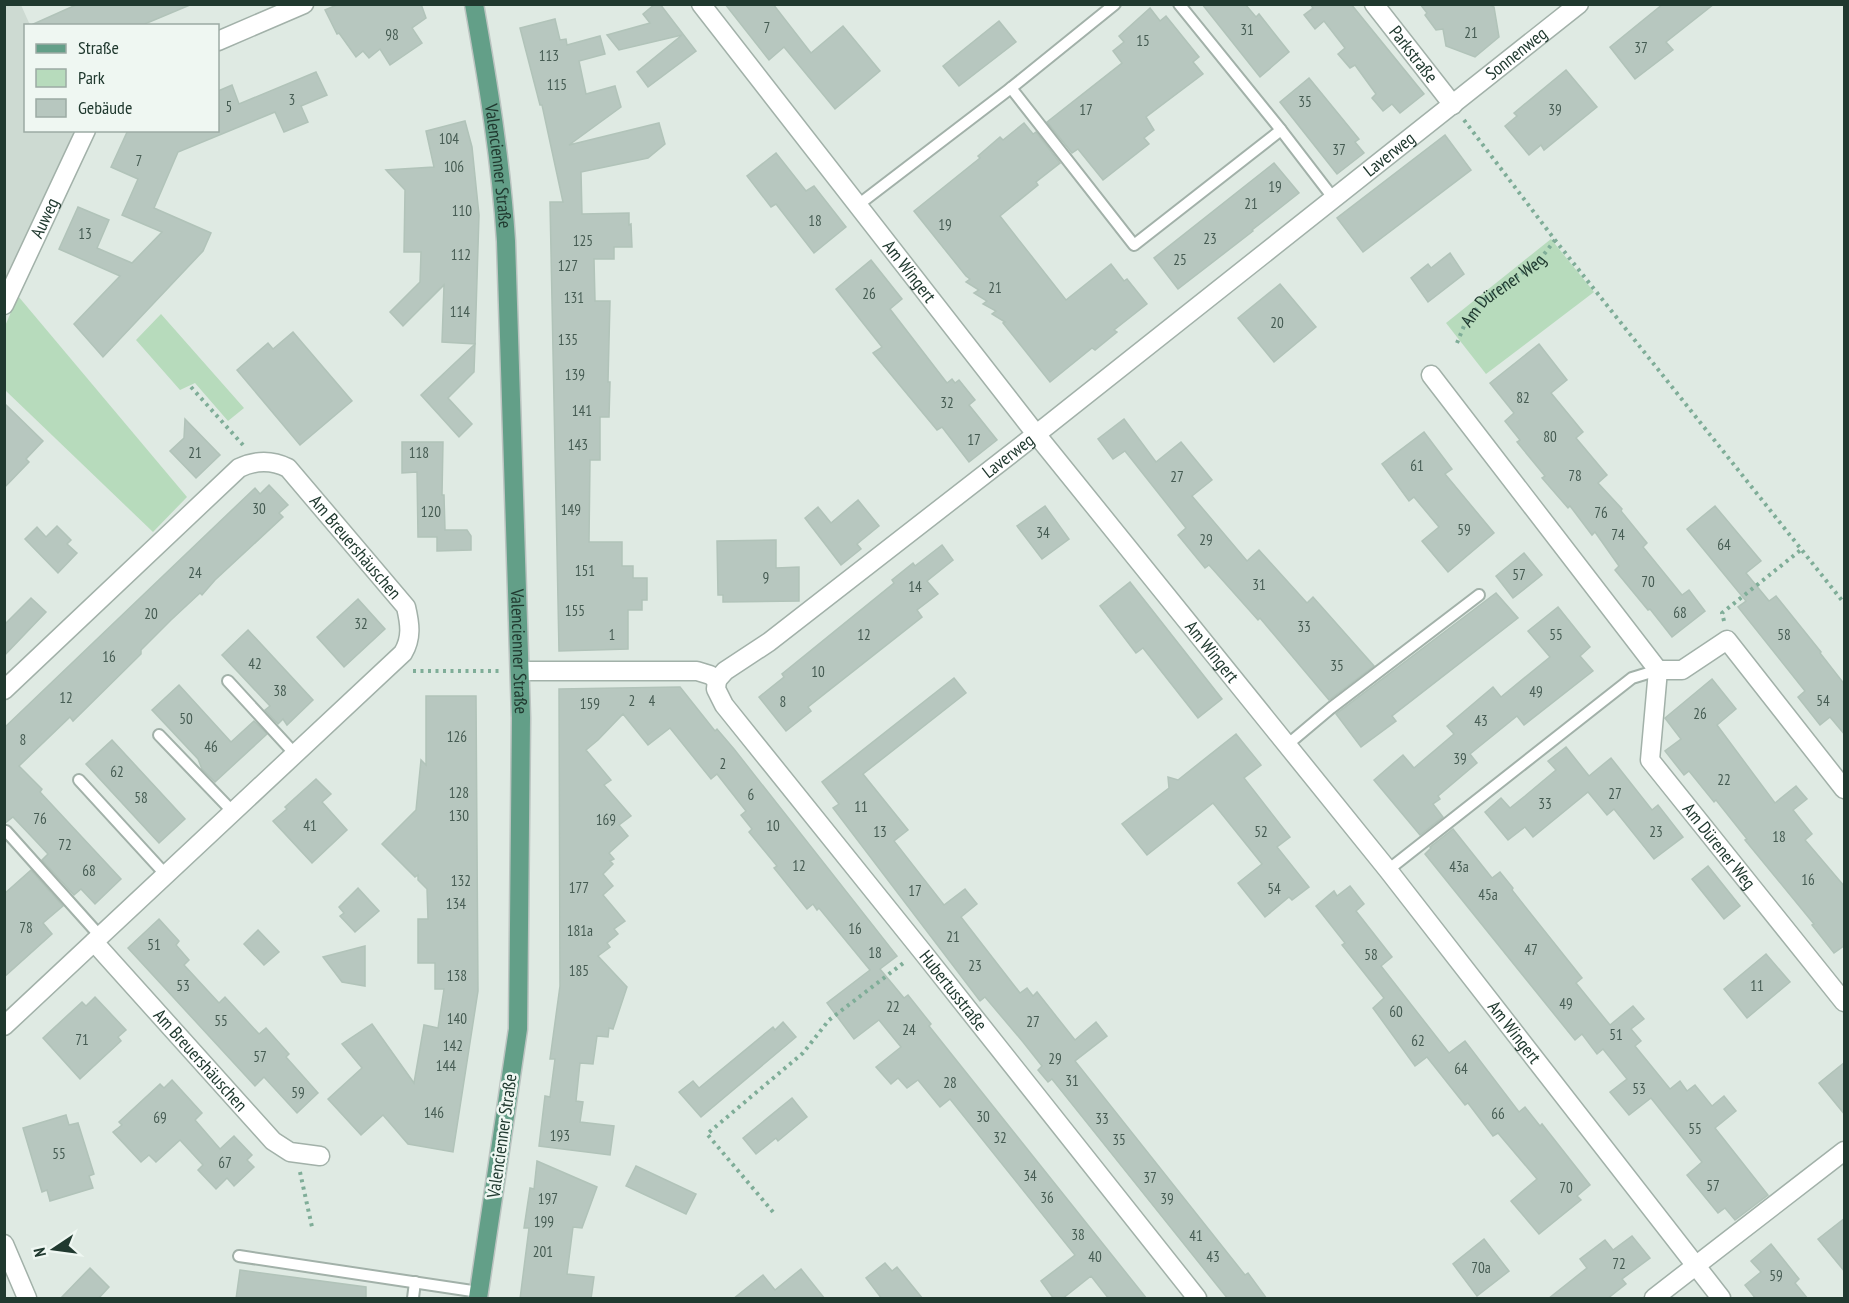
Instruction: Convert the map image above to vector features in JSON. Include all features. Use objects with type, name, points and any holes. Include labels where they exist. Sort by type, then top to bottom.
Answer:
[{"type":"main road","name":"Valencienner Straße","points":[[474,4],[502,178],[520,671],[521,762],[518,1029],[478,1295]]},
{"type":"street","points":[[219,41],[304,4]]},
{"type":"street","name":"Am Wingert","points":[[701,4],[1036,434],[1388,870],[1721,1299]]},
{"type":"street","name":"Parkstraße","points":[[1374,4],[1453,105]]},
{"type":"street","name":"Sonnenweg","points":[[1453,105],[1580,4]]},
{"type":"street","name":"Laverweg","points":[[717,680],[724,671],[769,642],[1453,105]]},
{"type":"street","name":"Auweg","points":[[4,305],[85,132]]},
{"type":"street","points":[[1431,375],[1658,670],[1682,670],[1727,640],[1845,789]]},
{"type":"street","points":[[4,690],[239,468],[252,462]]},
{"type":"street","name":"Am Breuershäuschen","points":[[4,1026],[404,653],[410,642],[410,623],[406,607],[288,468],[277,463],[252,462]]},
{"type":"street","name":"Am Dürener Weg","points":[[1658,670],[1650,760],[1845,1002]]},
{"type":"street","points":[[520,671],[698,671],[717,680]]},
{"type":"street","name":"Hubertusstraße","points":[[717,680],[716,689],[724,705],[1197,1299]]},
{"type":"street","name":"Am Breuershäuschen","points":[[97,939],[273,1141],[290,1152],[320,1156]]},
{"type":"street","points":[[1654,1299],[1845,1151]]},
{"type":"street","points":[[4,1244],[27,1299]]},
{"type":"lane","points":[[858,205],[1011,88],[1115,4]]},
{"type":"lane","points":[[1179,4],[1334,199]]},
{"type":"lane","points":[[1011,88],[1134,245],[1281,130]]},
{"type":"lane","points":[[1287,745],[1331,708],[1479,595]]},
{"type":"lane","points":[[1388,870],[1632,678],[1658,670]]},
{"type":"lane","points":[[228,681],[295,754]]},
{"type":"lane","points":[[159,735],[233,812]]},
{"type":"lane","points":[[79,780],[166,875]]},
{"type":"lane","points":[[6,831],[97,939]]},
{"type":"lane","points":[[239,1256],[415,1282],[478,1295]]},
{"type":"lane","points":[[413,1299],[415,1282]]},
{"type":"path","points":[[1453,105],[1555,240],[1845,603]]},
{"type":"path","name":"Am Dürener Weg","points":[[1457,343],[1464,326],[1482,301],[1538,262],[1555,240]]},
{"type":"path","points":[[191,387],[243,444],[252,462]]},
{"type":"path","points":[[1727,640],[1722,613],[1802,549]]},
{"type":"path","points":[[397,659],[408,671],[520,671]]},
{"type":"path","points":[[773,1212],[707,1134],[802,1053],[829,1020],[921,950]]},
{"type":"path","points":[[295,1153],[312,1227]]},
{"type":"shaded area","points":[[5,5],[21,5],[30,24],[24,24],[24,132],[72,132],[76,142],[5,284]]},
{"type":"green space","points":[[1551,239],[1594,292],[1486,374],[1446,323]]},
{"type":"green space","points":[[18,296],[187,497],[153,532],[5,390],[5,326]]},
{"type":"green space","points":[[161,314],[244,408],[228,421],[195,383],[180,390],[136,340]]},
{"type":"building","points":[[78,4],[190,4],[145,24],[33,24]]},
{"type":"building","points":[[339,4],[421,4],[426,18],[412,28],[422,43],[390,65],[380,49],[369,58],[363,51],[356,57],[339,33],[337,34],[325,10]]},
{"type":"building","points":[[655,4],[660,4],[696,51],[648,87],[637,72],[682,35],[619,50],[607,35],[650,23],[643,14]]},
{"type":"building","points":[[725,4],[773,4],[811,53],[843,26],[880,71],[835,109],[784,47],[769,60]]},
{"type":"building","points":[[1202,4],[1245,4],[1256,17],[1259,14],[1289,52],[1260,77]]},
{"type":"building","points":[[1310,4],[1351,4],[1424,94],[1400,113],[1392,104],[1383,111],[1372,98],[1376,94],[1355,65],[1350,68],[1338,54],[1345,48],[1324,21],[1315,29],[1304,15],[1313,8]]},
{"type":"building","points":[[1420,4],[1487,4],[1494,7],[1499,37],[1475,57],[1446,46],[1443,29],[1436,30]]},
{"type":"building","points":[[1663,4],[1714,4],[1666,42],[1673,50],[1635,79],[1610,47]]},
{"type":"building","points":[[1150,8],[1160,21],[1166,16],[1199,57],[1193,62],[1203,74],[1146,117],[1154,130],[1144,138],[1149,144],[1103,180],[1078,149],[1072,153],[1047,122],[1122,63],[1113,51],[1124,42],[1119,36]]},
{"type":"building","points":[[555,19],[560,40],[566,39],[567,45],[600,36],[605,54],[579,61],[586,94],[615,86],[621,107],[569,145],[659,123],[665,144],[648,158],[581,172],[582,214],[629,213],[629,225],[631,224],[632,247],[614,247],[614,259],[594,259],[595,301],[610,301],[608,382],[610,382],[609,417],[600,417],[600,460],[590,460],[589,542],[622,542],[622,566],[633,566],[633,578],[647,578],[647,600],[642,600],[642,610],[628,610],[628,649],[559,651],[550,202],[563,202],[542,105],[540,105],[520,28]]},
{"type":"building","points":[[999,21],[1016,42],[959,86],[943,66]]},
{"type":"building","points":[[1566,70],[1597,107],[1544,150],[1541,145],[1529,155],[1505,126],[1517,116],[1514,113]]},
{"type":"building","points":[[316,72],[327,95],[301,106],[308,122],[284,132],[275,112],[178,152],[154,208],[211,233],[203,251],[103,357],[74,324],[120,276],[59,249],[78,207],[109,220],[97,248],[132,263],[162,232],[122,215],[138,179],[111,167],[127,132],[219,132],[219,91],[232,85],[239,104]]},
{"type":"building","points":[[1309,78],[1359,139],[1355,142],[1364,153],[1337,174],[1280,102]]},
{"type":"building","points":[[465,121],[472,147],[479,215],[475,344],[442,342],[444,285],[403,326],[390,312],[420,282],[421,252],[404,252],[405,190],[386,170],[434,167],[426,131]]},
{"type":"building","points":[[1024,123],[1033,134],[1036,132],[1060,163],[1036,182],[1038,185],[1000,216],[1066,300],[1111,264],[1124,281],[1127,279],[1147,304],[1114,330],[1117,332],[1095,350],[1092,348],[1050,382],[1003,323],[1005,322],[992,314],[996,311],[983,304],[987,301],[974,293],[979,290],[966,282],[970,279],[914,211],[980,158],[978,156],[1000,137],[1003,140]]},
{"type":"building","points":[[1445,135],[1471,170],[1363,252],[1337,218]]},
{"type":"building","points":[[776,153],[806,191],[814,186],[846,227],[814,253],[776,204],[771,207],[747,176]]},
{"type":"building","points":[[1274,163],[1299,193],[1178,289],[1154,258]]},
{"type":"building","points":[[1450,253],[1464,274],[1428,302],[1411,278],[1428,264],[1431,268]]},
{"type":"building","points":[[871,260],[902,299],[890,309],[947,383],[952,379],[955,383],[959,380],[975,400],[969,405],[997,440],[969,462],[942,427],[937,430],[873,353],[882,347],[836,289]]},
{"type":"building","points":[[1280,284],[1316,327],[1274,362],[1238,318]]},
{"type":"building","points":[[293,332],[352,401],[300,445],[237,370],[268,343],[273,349]]},
{"type":"building","points":[[475,344],[474,372],[448,398],[472,424],[459,437],[421,395]]},
{"type":"building","points":[[1539,344],[1567,380],[1551,393],[1583,432],[1576,438],[1607,475],[1598,483],[1622,509],[1621,511],[1647,543],[1643,547],[1682,595],[1689,590],[1705,611],[1672,637],[1615,570],[1619,566],[1595,532],[1592,535],[1570,506],[1568,508],[1542,478],[1545,476],[1517,442],[1520,440],[1505,421],[1514,413],[1490,383]]},
{"type":"building","points":[[4,403],[43,441],[26,459],[29,462],[4,488]]},
{"type":"building","points":[[185,419],[220,455],[196,478],[170,451],[184,438]]},
{"type":"building","points":[[1124,419],[1156,462],[1181,442],[1212,480],[1192,496],[1247,561],[1259,550],[1307,603],[1313,597],[1374,666],[1329,700],[1260,618],[1258,620],[1209,565],[1205,568],[1178,535],[1186,528],[1125,451],[1113,459],[1098,439]]},
{"type":"building","points":[[1424,432],[1452,469],[1445,474],[1494,533],[1448,572],[1422,541],[1439,527],[1414,497],[1409,501],[1382,464]]},
{"type":"building","points":[[402,442],[443,442],[442,495],[444,495],[445,530],[467,530],[471,536],[471,550],[437,551],[437,537],[418,537],[417,472],[402,473]]},
{"type":"building","points":[[269,485],[288,505],[279,513],[283,517],[202,595],[200,593],[171,620],[141,650],[141,654],[73,721],[70,717],[19,766],[42,789],[40,792],[121,879],[95,904],[81,889],[74,895],[42,860],[48,854],[13,817],[4,824],[4,728],[255,488],[260,494]]},
{"type":"building","points":[[858,500],[879,526],[857,544],[861,549],[841,565],[805,518],[818,507],[831,523]]},
{"type":"building","points":[[1045,506],[1069,539],[1042,559],[1017,526]]},
{"type":"building","points":[[1715,506],[1761,561],[1746,573],[1769,601],[1776,596],[1845,685],[1845,735],[1830,717],[1820,725],[1798,697],[1805,691],[1738,607],[1746,601],[1687,529]]},
{"type":"building","points":[[57,526],[71,540],[67,544],[77,553],[58,573],[25,539],[37,527],[46,537]]},
{"type":"building","points":[[776,540],[776,568],[799,567],[799,601],[723,602],[723,595],[718,595],[717,541]]},
{"type":"building","points":[[942,545],[953,560],[927,581],[938,594],[917,610],[922,617],[808,707],[811,711],[786,731],[759,697],[784,677],[782,674],[894,583],[892,580],[913,563],[915,566]]},
{"type":"building","points":[[1524,553],[1542,575],[1513,598],[1496,576]]},
{"type":"building","points":[[1130,582],[1222,699],[1198,718],[1143,648],[1136,653],[1100,606]]},
{"type":"building","points":[[1496,593],[1518,618],[1392,716],[1396,721],[1361,747],[1336,714]]},
{"type":"building","points":[[31,598],[46,612],[4,656],[4,625]]},
{"type":"building","points":[[358,599],[385,629],[344,667],[317,637]]},
{"type":"building","points":[[1558,607],[1590,647],[1580,656],[1593,671],[1524,725],[1517,716],[1470,754],[1477,763],[1438,796],[1440,799],[1433,804],[1443,817],[1420,835],[1374,780],[1403,755],[1414,768],[1454,734],[1447,726],[1493,687],[1501,697],[1550,657],[1528,631]]},
{"type":"building","points":[[248,630],[313,700],[287,725],[283,719],[278,724],[265,710],[270,706],[222,655]]},
{"type":"building","points":[[954,678],[966,693],[863,774],[908,830],[894,841],[944,905],[965,889],[977,904],[961,917],[1020,993],[1027,988],[1033,996],[1037,992],[1075,1040],[1096,1022],[1107,1036],[1075,1061],[1245,1275],[1248,1273],[1267,1299],[1228,1299],[1052,1079],[1048,1082],[1038,1070],[1042,1066],[1023,1042],[985,997],[980,1001],[833,808],[839,804],[822,782]]},
{"type":"building","points":[[1712,679],[1736,709],[1717,725],[1775,803],[1796,786],[1807,799],[1793,810],[1812,834],[1805,840],[1845,887],[1845,945],[1834,953],[1812,925],[1814,924],[1745,840],[1747,839],[1716,800],[1714,802],[1689,771],[1684,775],[1665,751],[1681,739],[1665,718]]},
{"type":"building","points":[[179,685],[231,742],[254,721],[267,734],[215,782],[202,769],[198,759],[152,710]]},
{"type":"building","points":[[680,687],[715,731],[717,729],[734,749],[897,956],[880,969],[904,998],[908,995],[931,1024],[929,1026],[1147,1299],[1109,1299],[1091,1276],[1062,1299],[1054,1299],[1041,1281],[1075,1255],[950,1099],[940,1107],[918,1080],[907,1088],[898,1078],[891,1084],[876,1067],[901,1047],[879,1020],[854,1039],[827,1003],[870,970],[819,908],[817,910],[813,904],[807,909],[774,868],[777,866],[749,832],[752,829],[741,815],[746,811],[717,774],[711,779],[670,728],[648,745],[623,714],[586,750],[611,780],[604,785],[631,816],[619,825],[628,836],[609,853],[614,859],[610,861],[613,864],[603,874],[613,886],[603,895],[625,921],[614,929],[618,934],[607,943],[610,947],[598,956],[627,987],[613,1029],[609,1028],[608,1037],[597,1036],[593,1064],[580,1063],[576,1101],[583,1102],[580,1122],[614,1126],[610,1155],[539,1146],[545,1096],[550,1097],[555,1059],[550,1059],[560,986],[559,689]]},
{"type":"building","points":[[426,696],[476,696],[478,991],[453,1152],[408,1144],[383,1115],[361,1135],[328,1099],[362,1068],[342,1044],[372,1024],[414,1083],[424,1025],[438,1028],[444,989],[435,989],[435,963],[418,963],[418,919],[428,919],[427,889],[418,880],[418,875],[415,877],[382,844],[416,810],[421,760],[426,765]]},
{"type":"building","points":[[1236,734],[1261,765],[1244,778],[1290,837],[1277,847],[1309,887],[1292,900],[1289,897],[1265,917],[1238,883],[1262,864],[1213,803],[1147,855],[1122,824],[1169,788],[1168,777],[1178,780]]},
{"type":"building","points":[[112,740],[185,819],[159,843],[86,764]]},
{"type":"building","points":[[1566,747],[1589,776],[1611,758],[1652,810],[1658,805],[1683,837],[1654,859],[1614,809],[1607,815],[1588,792],[1533,837],[1525,827],[1508,840],[1485,812],[1501,798],[1510,808],[1525,796],[1556,770],[1548,761]]},
{"type":"building","points":[[316,779],[331,794],[322,802],[347,830],[312,863],[273,821]]},
{"type":"building","points":[[1453,829],[1492,878],[1500,872],[1513,888],[1512,890],[1582,978],[1576,983],[1610,1025],[1633,1006],[1644,1019],[1631,1029],[1641,1041],[1635,1046],[1670,1089],[1680,1081],[1687,1091],[1695,1085],[1712,1106],[1724,1096],[1736,1111],[1715,1128],[1768,1195],[1735,1220],[1725,1208],[1718,1213],[1687,1175],[1702,1162],[1651,1098],[1629,1115],[1610,1092],[1627,1079],[1603,1049],[1597,1054],[1582,1034],[1575,1040],[1425,854],[1430,847]]},
{"type":"building","points":[[1708,866],[1740,906],[1724,919],[1692,879]]},
{"type":"building","points":[[31,870],[63,906],[43,923],[52,934],[4,977],[4,894]]},
{"type":"building","points":[[1350,886],[1364,904],[1356,911],[1392,957],[1381,966],[1449,1053],[1465,1041],[1519,1112],[1525,1107],[1540,1126],[1542,1124],[1590,1185],[1577,1196],[1581,1200],[1539,1234],[1511,1201],[1537,1179],[1498,1133],[1493,1136],[1468,1103],[1465,1105],[1427,1057],[1415,1066],[1373,1008],[1384,998],[1342,945],[1345,943],[1316,906],[1334,891],[1337,896]]},
{"type":"building","points":[[358,888],[379,911],[355,932],[340,916],[344,913],[339,907]]},
{"type":"building","points":[[159,919],[179,941],[176,945],[189,960],[184,965],[219,1003],[225,997],[259,1034],[266,1028],[289,1054],[286,1057],[318,1093],[297,1113],[264,1077],[255,1086],[128,948]]},
{"type":"building","points":[[258,930],[279,952],[264,965],[244,944]]},
{"type":"building","points":[[365,946],[365,986],[342,982],[323,957]]},
{"type":"building","points":[[1766,954],[1790,982],[1747,1018],[1724,989]]},
{"type":"building","points":[[95,997],[126,1030],[118,1037],[121,1041],[80,1079],[43,1038],[82,1002],[86,1006]]},
{"type":"building","points":[[783,1022],[796,1037],[701,1117],[679,1092],[693,1081],[699,1088],[773,1027],[775,1030]]},
{"type":"building","points":[[1845,1062],[1845,1115],[1819,1083]]},
{"type":"building","points":[[172,1080],[202,1113],[195,1120],[220,1149],[234,1136],[252,1155],[247,1160],[254,1167],[234,1186],[227,1178],[216,1189],[198,1170],[203,1165],[180,1140],[156,1162],[149,1155],[141,1162],[113,1132],[122,1125],[119,1122],[160,1084],[164,1088]]},
{"type":"building","points":[[792,1098],[807,1117],[778,1141],[776,1138],[756,1154],[743,1138]]},
{"type":"building","points":[[66,1115],[69,1125],[78,1123],[94,1174],[89,1176],[93,1188],[50,1201],[47,1190],[42,1192],[23,1128]]},
{"type":"building","points":[[537,1161],[597,1187],[582,1228],[573,1227],[567,1274],[594,1277],[591,1299],[520,1299],[529,1228],[524,1228],[530,1188],[534,1189]]},
{"type":"building","points":[[636,1166],[696,1194],[686,1214],[626,1186]]},
{"type":"building","points":[[1845,1218],[1845,1272],[1818,1239]]},
{"type":"building","points":[[1632,1236],[1650,1258],[1622,1279],[1626,1284],[1607,1299],[1548,1299],[1587,1268],[1580,1259],[1605,1240],[1613,1250]]},
{"type":"building","points":[[1484,1239],[1509,1271],[1477,1296],[1453,1264]]},
{"type":"building","points":[[1771,1244],[1799,1279],[1795,1283],[1808,1299],[1756,1299],[1745,1285],[1761,1272],[1751,1261]]},
{"type":"building","points":[[885,1263],[892,1271],[897,1267],[923,1299],[882,1299],[866,1278]]},
{"type":"building","points":[[90,1268],[109,1287],[98,1299],[60,1299]]},
{"type":"building","points":[[801,1269],[825,1299],[733,1299],[763,1275],[775,1290]]},
{"type":"building","points":[[240,1270],[366,1287],[366,1299],[236,1299]]}]
